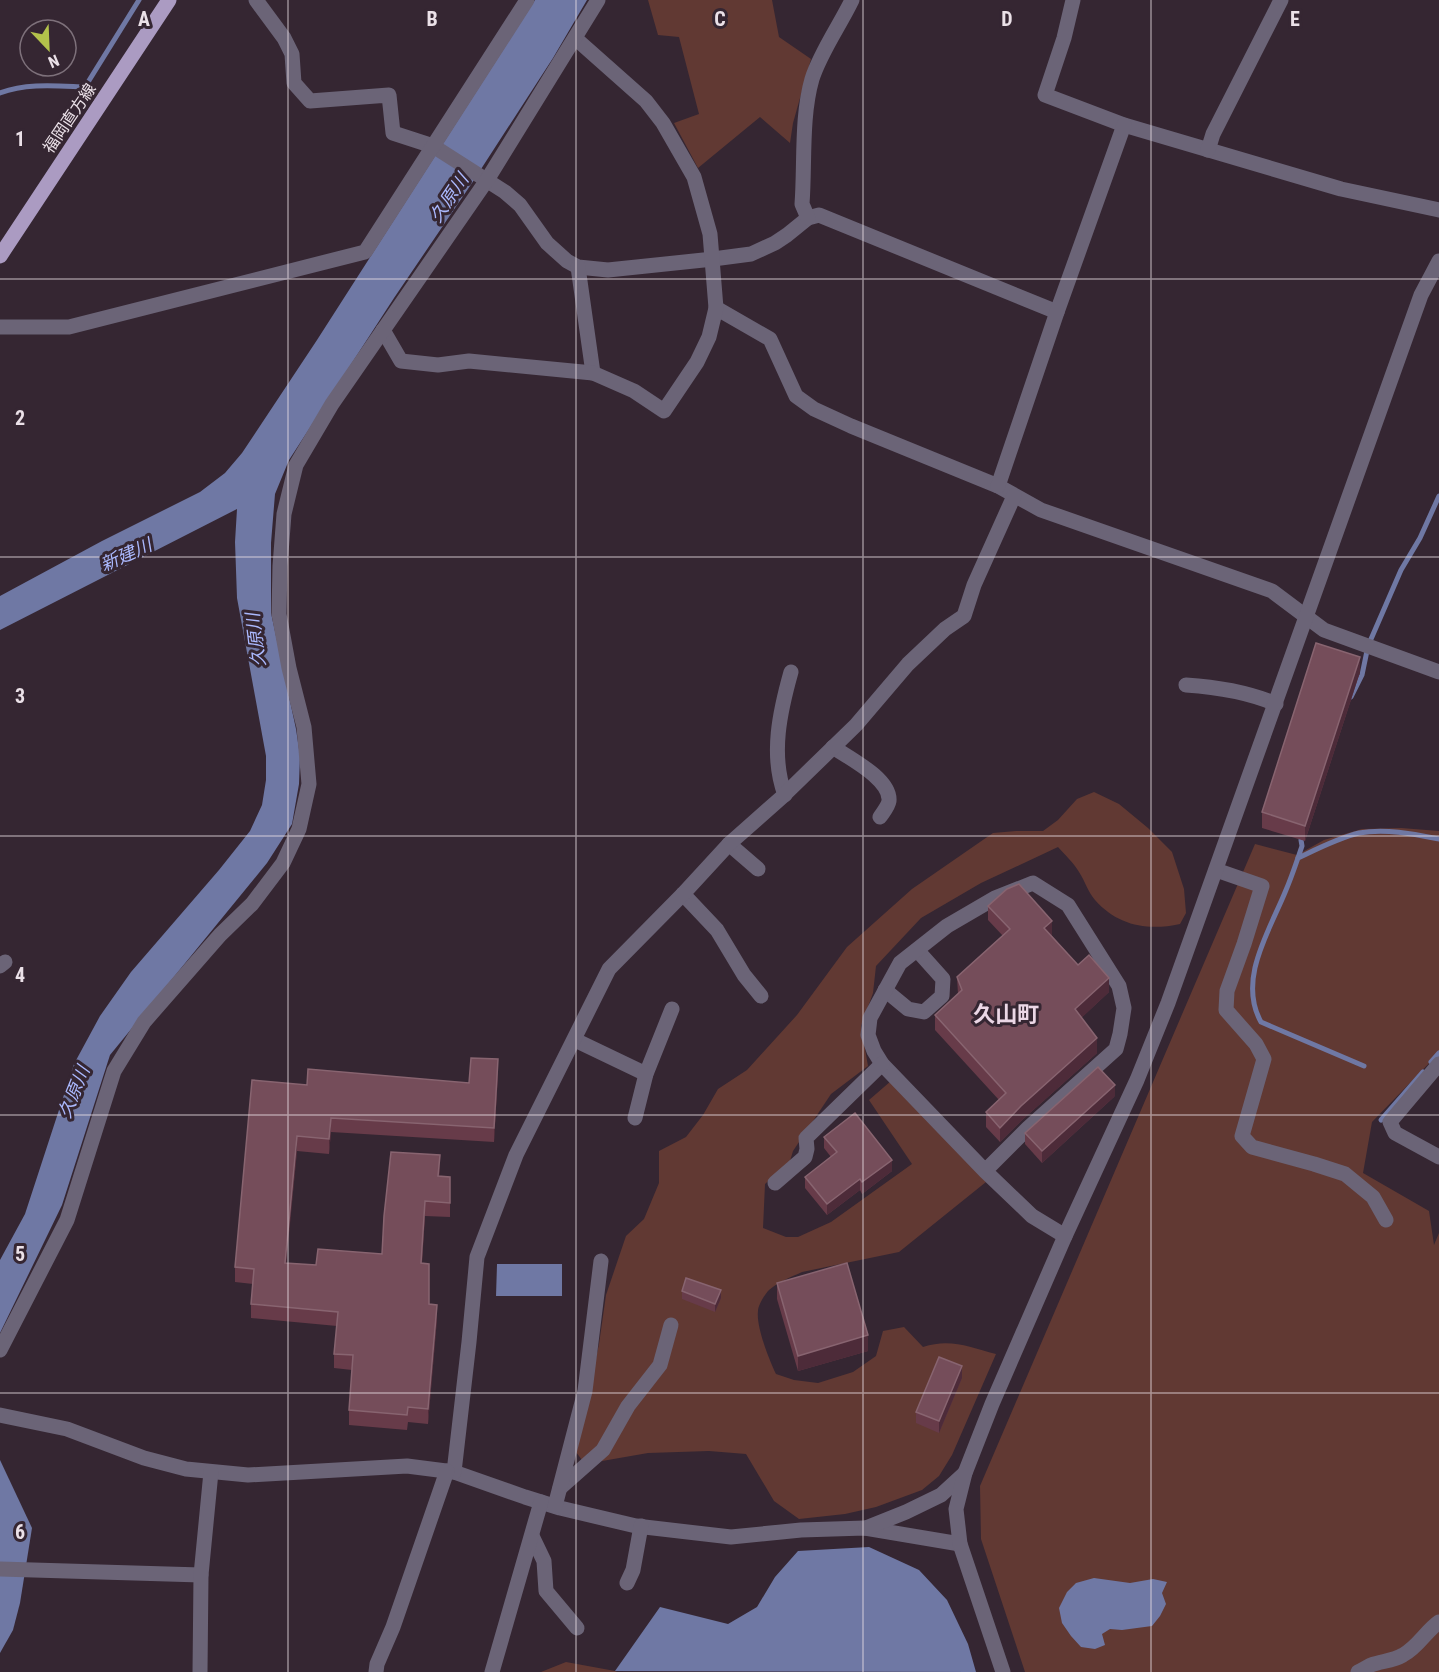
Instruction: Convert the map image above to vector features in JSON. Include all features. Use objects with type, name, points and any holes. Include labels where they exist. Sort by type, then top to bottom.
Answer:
[{"type":"main road","name":"福岡直方線","points":[[0,256],[169,0]]},
{"type":"street","points":[[256,0],[284,38],[292,54],[294,83],[310,102],[388,95],[393,132],[433,146],[505,192],[520,205],[547,243],[567,261],[578,267],[608,270],[751,254],[788,235],[808,218],[819,215],[1057,312]]},
{"type":"street","points":[[0,327],[69,327],[364,252],[527,0]]},
{"type":"street","points":[[0,1350],[67,1220],[114,1071],[144,1022],[220,935],[252,904],[283,863],[299,829],[309,784],[304,727],[289,668],[279,614],[284,514],[296,465],[332,404],[487,180],[598,0]]},
{"type":"street","points":[[808,218],[802,204],[808,98],[820,59],[852,0]]},
{"type":"street","points":[[1073,0],[1064,38],[1045,95],[1124,125],[1341,189],[1439,210]]},
{"type":"street","points":[[1208,150],[1213,134],[1281,0]]},
{"type":"street","points":[[383,330],[401,361],[438,365],[469,361],[593,373],[634,392],[663,411],[698,362],[709,337],[716,308],[710,234],[694,177],[663,123],[646,101],[575,38]]},
{"type":"street","points":[[999,486],[1057,312],[1124,125]]},
{"type":"street","points":[[1003,1672],[960,1544],[956,1509],[965,1473],[992,1404],[1065,1236],[1137,1080],[1168,1003],[1417,306],[1439,261]]},
{"type":"street","points":[[578,267],[593,373]]},
{"type":"street","points":[[716,308],[770,339],[796,396],[814,409],[999,486],[1041,510],[1272,591],[1324,630],[1439,672]]},
{"type":"street","points":[[376,1672],[376,1664],[393,1627],[451,1471],[469,1342],[477,1257],[516,1155],[609,969],[729,844],[784,795],[855,725],[908,664],[945,629],[964,616],[974,585],[1014,496]]},
{"type":"street","points":[[784,795],[779,774],[778,724],[791,672]]},
{"type":"street","points":[[1186,685],[1205,686],[1259,697],[1276,704]]},
{"type":"street","points":[[833,747],[874,775],[884,785],[889,794],[889,804],[880,817]]},
{"type":"street","points":[[729,844],[758,869]]},
{"type":"street","points":[[1216,870],[1262,886],[1227,991],[1226,1010],[1256,1044],[1264,1059],[1242,1136],[1252,1147],[1345,1174],[1373,1197],[1386,1220]]},
{"type":"street","points":[[985,1172],[1028,1128],[1116,1049],[1120,1034],[1124,1008],[1119,986],[1068,905],[1033,883],[995,898],[947,926],[900,963],[870,1018],[868,1035],[882,1064],[985,1172],[1032,1216],[1065,1236]]},
{"type":"street","points":[[683,894],[717,930],[744,975],[761,996]]},
{"type":"street","points":[[885,990],[908,1009],[924,1012],[942,996],[943,979],[917,950]]},
{"type":"street","points":[[635,1118],[646,1074],[672,1009]]},
{"type":"street","points":[[575,1041],[646,1074]]},
{"type":"street","points":[[776,1183],[805,1157],[806,1138],[882,1064]]},
{"type":"street","points":[[1439,1064],[1390,1122],[1395,1133],[1439,1156]]},
{"type":"street","points":[[560,1488],[585,1391],[601,1261]]},
{"type":"street","points":[[492,1672],[532,1536],[548,1504],[560,1488],[603,1450],[628,1406],[660,1365],[671,1324]]},
{"type":"street","points":[[0,1415],[67,1429],[154,1461],[186,1469],[248,1475],[407,1466],[451,1471],[548,1504],[641,1526],[731,1537],[801,1530],[865,1528],[960,1544]]},
{"type":"street","points":[[200,1672],[201,1575],[211,1472]]},
{"type":"street","points":[[865,1528],[906,1512],[940,1495],[965,1473]]},
{"type":"street","points":[[627,1583],[633,1570],[641,1526]]},
{"type":"street","points":[[532,1536],[544,1561],[546,1591],[577,1628]]},
{"type":"street","points":[[0,1569],[201,1575]]},
{"type":"street","points":[[1358,1672],[1405,1654],[1439,1622]]},
{"type":"shaded area","points":[[648,0],[772,0],[779,37],[811,59],[793,123],[790,143],[760,117],[698,168],[674,123],[699,114],[679,37],[658,35]]},
{"type":"shaded area","points":[[1094,792],[1119,804],[1172,852],[1184,889],[1186,913],[1180,924],[1145,926],[1113,916],[1090,894],[1077,869],[1058,847],[981,883],[921,918],[876,966],[873,993],[861,1026],[868,1066],[831,1094],[793,1151],[790,1161],[765,1184],[763,1228],[786,1237],[798,1237],[831,1222],[912,1164],[869,1100],[891,1081],[986,1182],[899,1252],[802,1272],[769,1290],[758,1309],[761,1334],[776,1374],[794,1380],[818,1383],[853,1372],[876,1356],[883,1331],[904,1327],[923,1347],[951,1343],[996,1354],[952,1455],[939,1476],[922,1490],[876,1507],[845,1514],[799,1519],[774,1501],[746,1454],[709,1451],[648,1453],[585,1464],[576,1452],[599,1344],[606,1295],[626,1236],[644,1219],[659,1183],[659,1151],[686,1137],[703,1115],[718,1089],[747,1070],[797,1015],[847,947],[912,889],[993,833],[1043,831],[1058,820],[1077,799]]},
{"type":"shaded area","points":[[1401,828],[1439,831],[1439,1053],[1372,1122],[1363,1173],[1429,1211],[1434,1245],[1439,1233],[1439,1672],[1025,1672],[981,1539],[980,1486],[1255,844],[1297,855],[1324,840],[1362,829]]},
{"type":"shaded area","points":[[566,1662],[615,1671],[617,1672],[541,1672]]},
{"type":"water","points":[[535,0],[587,0],[553,58],[289,460],[275,494],[271,543],[271,613],[300,756],[299,784],[292,824],[267,863],[110,1055],[62,1205],[0,1333],[0,1260],[25,1214],[74,1064],[100,1016],[131,972],[250,831],[262,805],[266,780],[266,756],[237,598],[235,542],[237,509],[0,630],[0,596],[200,492],[225,473],[242,453],[317,340]]},
{"type":"water","points":[[497,1264],[562,1264],[562,1296],[496,1296]]},
{"type":"water","points":[[0,1460],[32,1528],[20,1603],[13,1630],[0,1653]]},
{"type":"water","points":[[869,1547],[919,1570],[947,1600],[968,1644],[976,1672],[615,1671],[660,1607],[728,1624],[757,1607],[775,1577],[798,1551]]},
{"type":"water","points":[[1094,1578],[1130,1583],[1153,1579],[1167,1582],[1162,1593],[1166,1604],[1152,1626],[1122,1630],[1110,1629],[1102,1634],[1105,1645],[1095,1649],[1081,1647],[1062,1623],[1059,1608],[1067,1592],[1076,1583]]},
{"type":"building","points":[[1316,643],[1360,657],[1305,826],[1262,812]]},
{"type":"building","points":[[1019,884],[1052,921],[1044,928],[1078,965],[1089,955],[1109,978],[1075,1009],[1097,1038],[1021,1106],[1000,1128],[986,1112],[1006,1093],[935,1015],[962,990],[957,977],[1010,929],[988,906],[1007,889]]},
{"type":"building","points":[[471,1058],[498,1059],[494,1128],[331,1118],[329,1139],[297,1136],[285,1263],[316,1265],[318,1249],[382,1254],[391,1152],[440,1155],[438,1176],[450,1177],[450,1203],[425,1201],[421,1263],[429,1264],[429,1304],[437,1305],[428,1409],[408,1407],[407,1415],[349,1410],[353,1355],[334,1354],[338,1312],[251,1304],[254,1269],[235,1267],[252,1080],[307,1085],[308,1069],[469,1083]]},
{"type":"building","points":[[1098,1067],[1115,1085],[1042,1151],[1025,1133]]},
{"type":"building","points":[[855,1113],[892,1160],[862,1182],[860,1179],[827,1204],[805,1177],[837,1152],[824,1137]]},
{"type":"building","points":[[847,1263],[868,1335],[798,1356],[777,1283]]},
{"type":"building","points":[[686,1278],[721,1290],[715,1304],[682,1291]]},
{"type":"building","points":[[939,1357],[962,1366],[939,1421],[916,1412]]},
{"type":"waterway","points":[[0,93],[31,86],[85,87],[139,0]]},
{"type":"waterway","points":[[1351,697],[1362,675],[1368,646],[1401,570],[1420,538],[1439,496]]},
{"type":"waterway","points":[[1298,858],[1359,833],[1399,832],[1439,839]]},
{"type":"waterway","points":[[1302,835],[1302,846],[1265,938],[1254,972],[1255,1006],[1261,1022],[1364,1066]]},
{"type":"waterway","points":[[1431,1062],[1439,1053]]},
{"type":"waterway","points":[[1381,1120],[1423,1072]]},
{"type":"district","name":"久山町","points":[[1006,1014]]},
{"type":"water label","name":"久原川","points":[[449,198]]},
{"type":"water label","name":"新建川","points":[[126,555]]},
{"type":"water label","name":"久原川","points":[[256,640]]},
{"type":"water label","name":"久原川","points":[[74,1092]]}]
